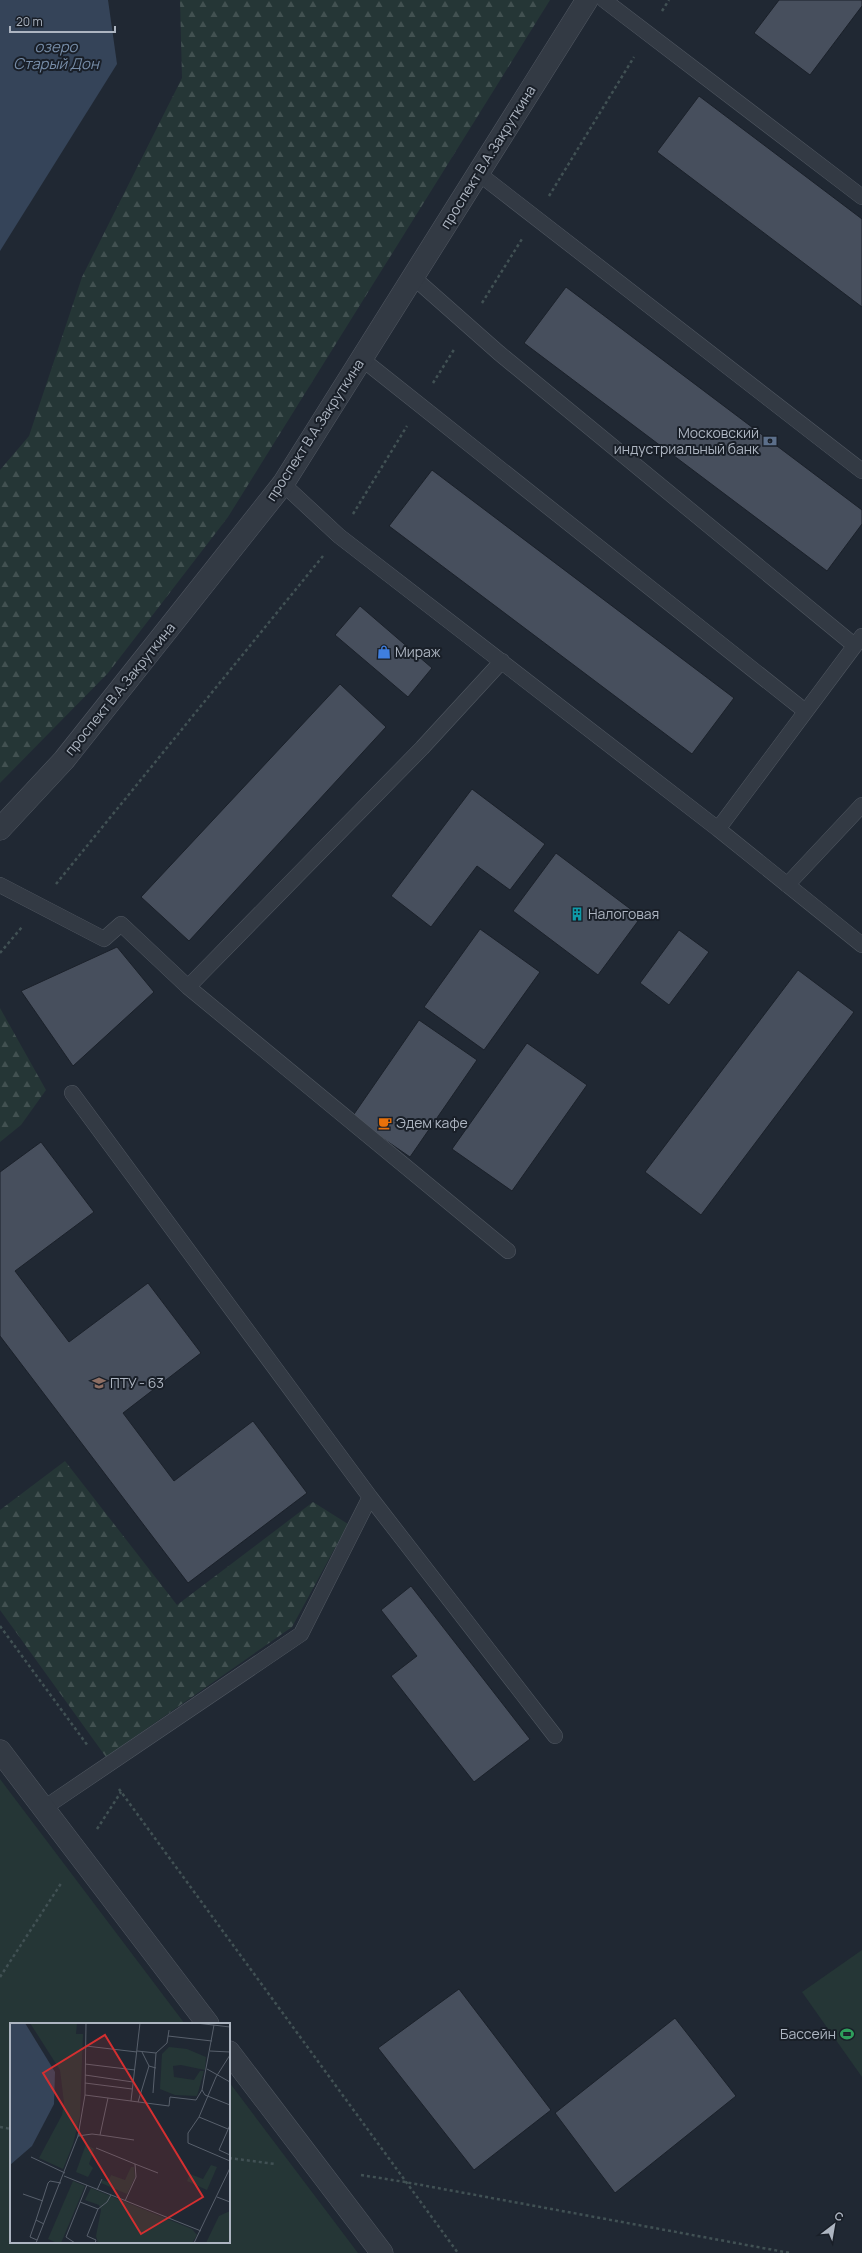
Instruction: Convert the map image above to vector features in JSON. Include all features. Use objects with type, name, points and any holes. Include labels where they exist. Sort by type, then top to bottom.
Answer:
[{"type":"street","name":"проспект В.А.Закруткина","points":[[0,829],[64,760],[283,484],[587,0]]},
{"type":"street","points":[[0,1750],[207,2023]]},
{"type":"street","points":[[230,2053],[382,2253]]},
{"type":"lane","points":[[604,0],[862,197]]},
{"type":"lane","points":[[478,174],[862,471]]},
{"type":"lane","points":[[413,277],[468,326],[858,641],[718,829]]},
{"type":"lane","points":[[362,359],[805,711]]},
{"type":"lane","points":[[283,484],[339,536],[718,829],[862,945]]},
{"type":"lane","points":[[188,988],[422,748],[502,662]]},
{"type":"lane","points":[[786,885],[862,805]]},
{"type":"lane","points":[[0,885],[104,939],[121,924],[188,988],[508,1251]]},
{"type":"lane","points":[[72,1093],[370,1497],[555,1736]]},
{"type":"lane","points":[[44,1808],[301,1634],[370,1497]]},
{"type":"path","points":[[0,953],[339,536],[669,0]]},
{"type":"path","points":[[0,1626],[458,2253]]},
{"type":"path","points":[[0,1977],[121,1792]]},
{"type":"path","points":[[0,2127],[10,2129]]},
{"type":"path","points":[[405,2182],[790,2253]]},
{"type":"green space","points":[[180,0],[550,0],[228,517],[108,673],[0,783],[0,470],[29,436],[82,277],[182,78]]},
{"type":"green space","points":[[0,1008],[46,1090],[21,1125],[0,1142]]},
{"type":"green space","points":[[65,1461],[177,1605],[313,1502],[348,1524],[292,1627],[106,1757],[0,1610],[0,1510]]},
{"type":"green space","points":[[0,1779],[184,2023],[10,2023],[10,2243],[230,2243],[230,2083],[358,2253],[0,2253]]},
{"type":"green space","name":"Бассейн","points":[[862,1950],[862,2077],[802,1992]]},
{"type":"water","name":"озеро Старый Дон","points":[[0,0],[108,0],[117,64],[0,251]]},
{"type":"building","points":[[779,0],[862,0],[862,6],[810,75],[754,33]]},
{"type":"building","points":[[699,96],[862,219],[862,307],[657,152]]},
{"type":"building","points":[[566,287],[862,510],[862,524],[827,571],[524,343]]},
{"type":"building","points":[[432,470],[734,698],[692,754],[389,526]]},
{"type":"building","name":"Мираж","points":[[360,606],[432,668],[408,697],[335,635]]},
{"type":"building","points":[[340,684],[386,727],[189,941],[141,897]]},
{"type":"building","points":[[472,789],[545,844],[510,890],[477,866],[431,927],[391,896]]},
{"type":"building","name":"Налоговая","points":[[556,853],[641,917],[598,975],[513,911]]},
{"type":"building","points":[[480,929],[540,972],[484,1050],[424,1007]]},
{"type":"building","points":[[679,930],[709,952],[669,1005],[640,983]]},
{"type":"building","points":[[117,947],[154,992],[73,1066],[21,991]]},
{"type":"building","points":[[798,970],[854,1012],[701,1215],[645,1172]]},
{"type":"building","points":[[419,1020],[477,1060],[410,1157],[352,1117]]},
{"type":"building","points":[[527,1043],[587,1085],[512,1191],[452,1149]]},
{"type":"building","name":"ПТУ - 63","points":[[41,1142],[94,1212],[15,1271],[69,1342],[148,1283],[201,1353],[123,1413],[174,1481],[253,1421],[307,1493],[188,1583],[0,1336],[0,1172]]},
{"type":"building","points":[[411,1586],[530,1739],[474,1782],[391,1676],[417,1656],[381,1610]]},
{"type":"building","points":[[459,1989],[551,2110],[474,2170],[378,2048]]},
{"type":"building","points":[[675,2018],[736,2096],[615,2193],[555,2113]]},
{"type":"place","name":"Московский индустриальный банк","points":[[770,441]]},
{"type":"place","name":"Мираж","points":[[384,652]]},
{"type":"place","name":"Налоговая","points":[[577,914]]},
{"type":"place","name":"Эдем кафе","points":[[385,1123]]},
{"type":"place","name":"ПТУ - 63","points":[[99,1383]]},
{"type":"place","name":"Бассейн","points":[[847,2034]]}]
